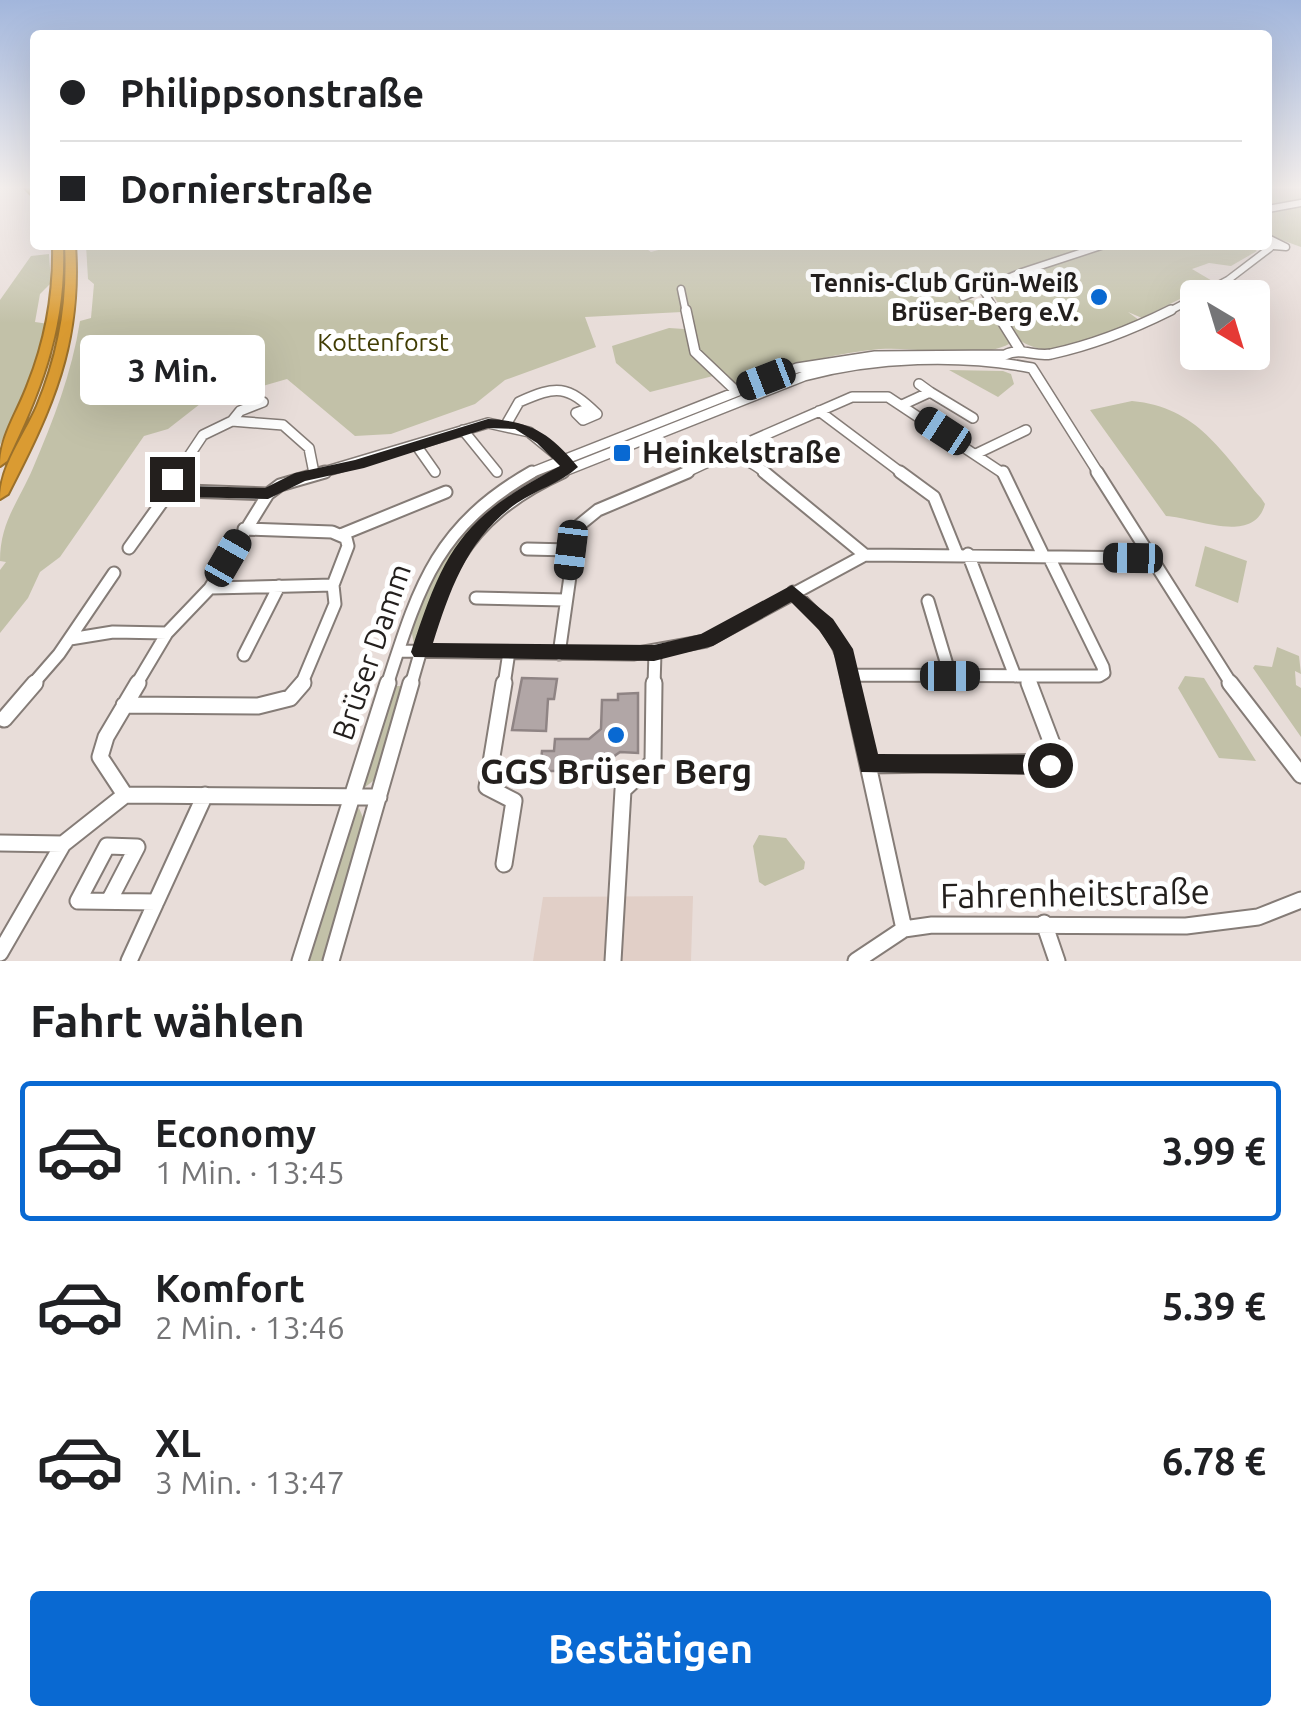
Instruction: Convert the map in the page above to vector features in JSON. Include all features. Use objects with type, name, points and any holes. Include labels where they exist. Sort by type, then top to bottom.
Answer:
[{"type":"highway","points":[[0,494],[42,412],[63,314],[58,294],[58,250]]},
{"type":"highway","points":[[0,461],[28,404],[73,292],[70,250]]},
{"type":"street","points":[[1272,240],[1286,245],[1272,246]]},
{"type":"street","points":[[962,298],[1022,272],[1089,250]]},
{"type":"street","points":[[984,290],[1020,350],[1038,357],[1111,338],[1252,266],[1262,250]]},
{"type":"street","points":[[681,289],[695,352],[736,391]]},
{"type":"street","name":"Brüser Damm","points":[[331,961],[443,581],[475,531],[510,500],[566,462],[804,376],[837,366],[1008,359],[1020,350]]},
{"type":"street","name":"Brüser Damm","points":[[300,961],[422,581],[452,534],[498,490],[736,391],[830,359],[887,354],[1008,359],[1032,368]]},
{"type":"street","points":[[1038,357],[1040,365],[1032,368],[1241,700],[1301,775]]},
{"type":"street","points":[[919,384],[973,418]]},
{"type":"street","points":[[507,423],[520,402],[558,389],[571,391],[590,408]]},
{"type":"street","points":[[902,405],[930,392]]},
{"type":"street","points":[[560,654],[571,550],[578,527],[598,510],[735,454],[742,445],[862,394],[888,397],[1003,471],[1104,673],[851,675]]},
{"type":"street","points":[[129,548],[172,488],[172,479],[203,435],[263,402]]},
{"type":"street","points":[[819,412],[934,497],[1059,762],[870,764]]},
{"type":"street","points":[[232,422],[282,426],[309,448],[314,473]]},
{"type":"street","points":[[172,488],[268,494],[314,473],[346,468],[463,430],[507,423],[532,432],[566,462]]},
{"type":"street","points":[[463,430],[497,472]]},
{"type":"street","points":[[978,454],[1026,430]]},
{"type":"street","points":[[416,445],[435,472]]},
{"type":"street","points":[[735,454],[746,457],[865,556]]},
{"type":"street","points":[[244,530],[343,534],[446,492]]},
{"type":"street","points":[[125,796],[100,757],[106,737],[166,632],[210,588],[268,494]]},
{"type":"street","points":[[124,706],[258,706],[282,702],[298,691],[335,604],[333,585],[348,546],[343,534]]},
{"type":"street","points":[[527,549],[571,550]]},
{"type":"street","points":[[398,650],[654,653],[706,641],[865,556],[1152,558]]},
{"type":"street","points":[[4,720],[70,638],[114,572]]},
{"type":"street","points":[[210,588],[333,585]]},
{"type":"street","points":[[244,656],[279,586]]},
{"type":"street","points":[[792,592],[826,625],[843,649],[904,929]]},
{"type":"street","points":[[476,598],[565,600]]},
{"type":"street","points":[[928,601],[950,676]]},
{"type":"street","points":[[70,638],[113,632],[166,632]]},
{"type":"street","points":[[504,864],[514,800],[487,787],[509,652]]},
{"type":"street","points":[[613,961],[623,790],[653,762],[654,653]]},
{"type":"street","points":[[129,961],[205,795]]},
{"type":"street","points":[[0,953],[63,844],[125,796],[378,796]]},
{"type":"street","points":[[0,844],[63,844]]},
{"type":"street","name":"Fahrenheitstraße","points":[[856,961],[904,929],[1044,923],[1226,923],[1258,917],[1301,900]]},
{"type":"street","points":[[109,901],[156,902]]},
{"type":"street","points":[[1044,923],[1057,961]]},
{"type":"shaded area","points":[[693,896],[691,961],[533,961],[543,897]]},
{"type":"green space","points":[[1272,233],[1301,233],[1301,247],[1272,236]]},
{"type":"green space","name":"Kottenforst","points":[[86,250],[1257,251],[1231,266],[1209,263],[1192,269],[1211,280],[1180,280],[1180,299],[1142,318],[1128,312],[1139,320],[1065,349],[1049,350],[1021,341],[990,290],[984,288],[964,298],[989,305],[1011,343],[981,352],[860,351],[803,363],[729,389],[713,376],[650,392],[616,363],[612,346],[669,328],[684,329],[682,312],[585,317],[596,347],[505,380],[475,404],[391,434],[355,436],[287,379],[200,404],[168,429],[144,436],[60,557],[40,572],[28,598],[0,633],[0,570],[6,562],[0,561],[3,535],[55,415],[80,321],[91,318],[94,284],[88,279]]},
{"type":"green space","points":[[49,254],[51,283],[40,294],[35,322],[49,324],[45,351],[0,445],[0,300],[31,256]]},
{"type":"green space","points":[[949,370],[1003,371],[1011,374],[1014,384],[998,397]]},
{"type":"green space","points":[[1132,401],[1174,412],[1206,435],[1265,504],[1259,517],[1236,527],[1166,516],[1090,410]]},
{"type":"green space","points":[[557,467],[504,500],[472,530],[448,564],[414,645],[411,628],[416,611],[454,537],[518,483]]},
{"type":"green space","points":[[1205,546],[1247,561],[1238,603],[1195,586]]},
{"type":"green space","points":[[1277,647],[1299,656],[1301,674],[1295,671],[1296,685],[1301,688],[1301,737],[1253,668],[1272,667]]},
{"type":"green space","points":[[1185,676],[1204,678],[1256,761],[1219,758],[1178,688]]},
{"type":"green space","points":[[393,686],[405,686],[378,777],[364,788]]},
{"type":"green space","points":[[359,808],[364,820],[324,961],[308,961],[354,813]]},
{"type":"green space","points":[[759,835],[786,838],[805,862],[804,869],[765,886],[759,882],[753,846]]},
{"type":"building","points":[[522,678],[557,679],[554,699],[548,699],[546,731],[512,730]]},
{"type":"building","name":"GGS Brüser Berg","points":[[638,693],[638,753],[620,752],[613,757],[612,776],[593,776],[594,771],[540,771],[542,751],[554,751],[555,739],[589,739],[601,729],[602,700],[618,700],[618,694]]},
{"type":"place","name":"Tennis-Club Grün-Weiß Brüser-Berg e.V.","points":[[1099,297]]},
{"type":"place","name":"Heinkelstraße","points":[[622,453]]},
{"type":"place","name":"GGS Brüser Berg","points":[[616,735]]},
{"type":"route","points":[[172,479],[172,488],[188,491],[268,494],[300,477],[346,468],[488,423],[518,424],[542,439],[570,467],[510,500],[475,531],[443,581],[421,652],[654,653],[706,641],[792,592],[826,625],[843,649],[870,764],[1050,765]]}]
